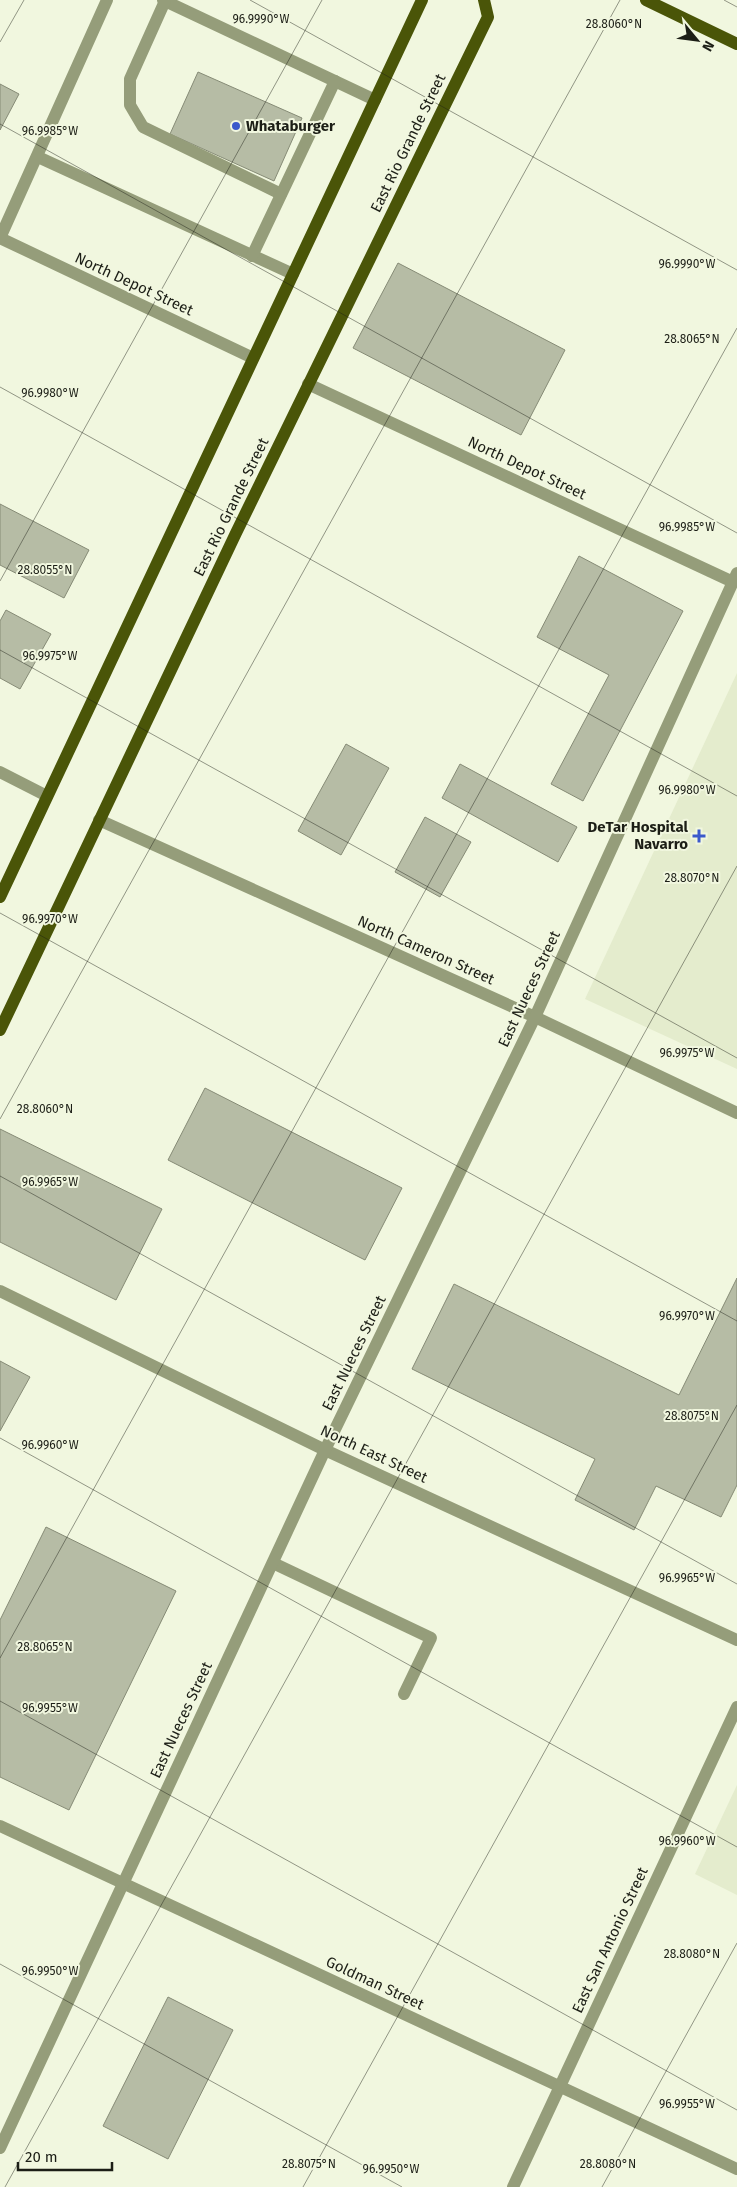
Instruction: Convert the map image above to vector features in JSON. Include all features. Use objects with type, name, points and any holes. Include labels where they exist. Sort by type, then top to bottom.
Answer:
[{"type":"main road","points":[[0,897],[422,0]]},
{"type":"main road","name":"East Rio Grande Street","points":[[0,1030],[308,384],[488,17],[484,0]]},
{"type":"main road","points":[[646,0],[737,44]]},
{"type":"street","points":[[0,238],[107,0]]},
{"type":"street","points":[[281,194],[143,127],[130,105],[130,79],[164,1],[374,100]]},
{"type":"street","points":[[252,256],[335,81]]},
{"type":"street","points":[[38,157],[293,274]]},
{"type":"street","name":"North Depot Street","points":[[0,238],[254,358]]},
{"type":"street","name":"North Depot Street","points":[[308,384],[735,578]]},
{"type":"street","name":"East Nueces Street","points":[[0,2148],[325,1450],[535,1017],[735,578]]},
{"type":"street","points":[[0,772],[47,796]]},
{"type":"street","name":"North Cameron Street","points":[[100,820],[535,1017],[737,1113]]},
{"type":"street","name":"North East Street","points":[[0,1291],[325,1450],[737,1640]]},
{"type":"street","points":[[272,1563],[431,1638],[404,1694]]},
{"type":"street","name":"East San Antonio Street","points":[[513,2187],[737,1707]]},
{"type":"street","name":"Goldman Street","points":[[0,1826],[737,2169]]},
{"type":"shaded area","name":"DeTar Hospital Navarro","points":[[737,673],[737,1069],[585,999]]},
{"type":"shaded area","points":[[737,1785],[737,1895],[695,1874]]},
{"type":"building","name":"Whataburger","points":[[198,72],[302,118],[274,181],[170,134]]},
{"type":"building","points":[[0,84],[19,94],[0,130]]},
{"type":"building","points":[[398,263],[565,350],[521,435],[353,348]]},
{"type":"building","points":[[0,504],[89,550],[64,598],[0,565]]},
{"type":"building","points":[[579,556],[683,611],[583,801],[551,784],[609,675],[537,637]]},
{"type":"building","points":[[6,610],[51,634],[20,689],[0,678],[0,621]]},
{"type":"building","points":[[346,744],[389,768],[341,855],[298,831]]},
{"type":"building","points":[[460,764],[577,827],[558,862],[442,798]]},
{"type":"building","points":[[425,817],[471,842],[440,897],[395,872]]},
{"type":"building","points":[[205,1088],[402,1188],[365,1260],[168,1160]]},
{"type":"building","points":[[0,1129],[162,1209],[116,1300],[0,1242]]},
{"type":"building","points":[[737,1278],[737,1485],[721,1517],[656,1486],[634,1530],[575,1500],[595,1459],[412,1369],[454,1284],[679,1395]]},
{"type":"building","points":[[0,1361],[30,1377],[0,1431]]},
{"type":"building","points":[[46,1527],[176,1591],[69,1810],[0,1777],[0,1620]]},
{"type":"building","points":[[168,1997],[233,2030],[168,2159],[103,2126]]},
{"type":"place","name":"Whataburger","points":[[236,126]]},
{"type":"place","name":"DeTar Hospital Navarro","points":[[699,836]]}]
